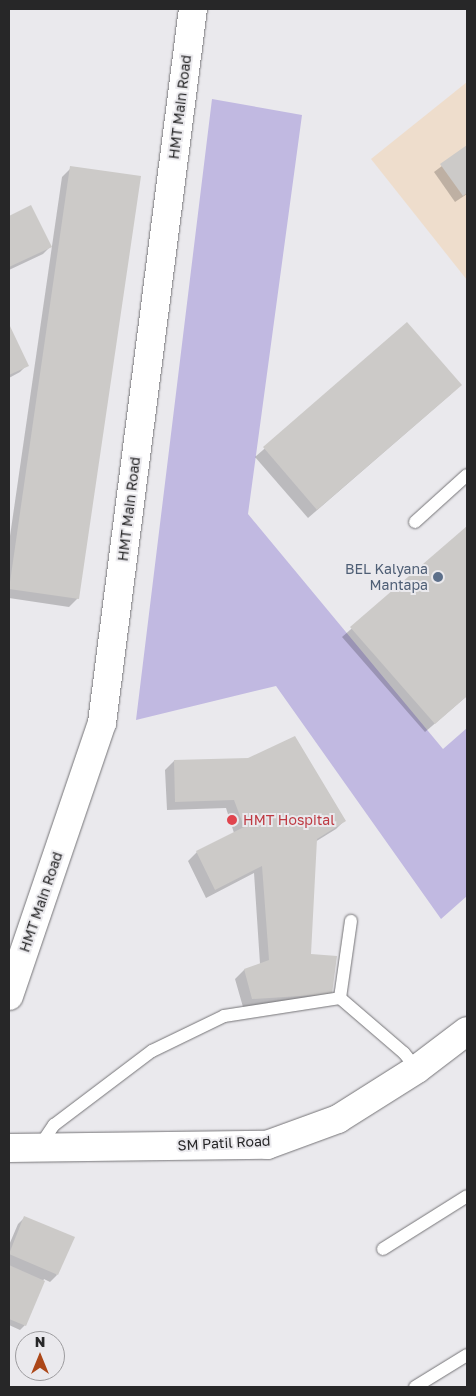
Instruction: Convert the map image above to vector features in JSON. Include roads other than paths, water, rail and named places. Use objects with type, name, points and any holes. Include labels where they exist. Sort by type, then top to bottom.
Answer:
[{"type":"street","name":"HMT Main Road","points":[[9,996],[102,723],[193,9]]},
{"type":"street","name":"SM Patil Road","points":[[9,1148],[267,1145],[338,1120],[417,1069],[467,1031]]},
{"type":"lane","points":[[415,522],[467,475]]},
{"type":"lane","points":[[340,998],[351,921]]},
{"type":"lane","points":[[39,1148],[54,1124],[152,1051],[224,1016],[340,998],[404,1053],[417,1069]]},
{"type":"lane","points":[[383,1249],[467,1196]]},
{"type":"lane","points":[[415,1387],[466,1359]]},
{"type":"place","name":"BEL Kalyana Mantapa","points":[[438,577]]},
{"type":"place","name":"HMT Hospital","points":[[232,820]]}]
